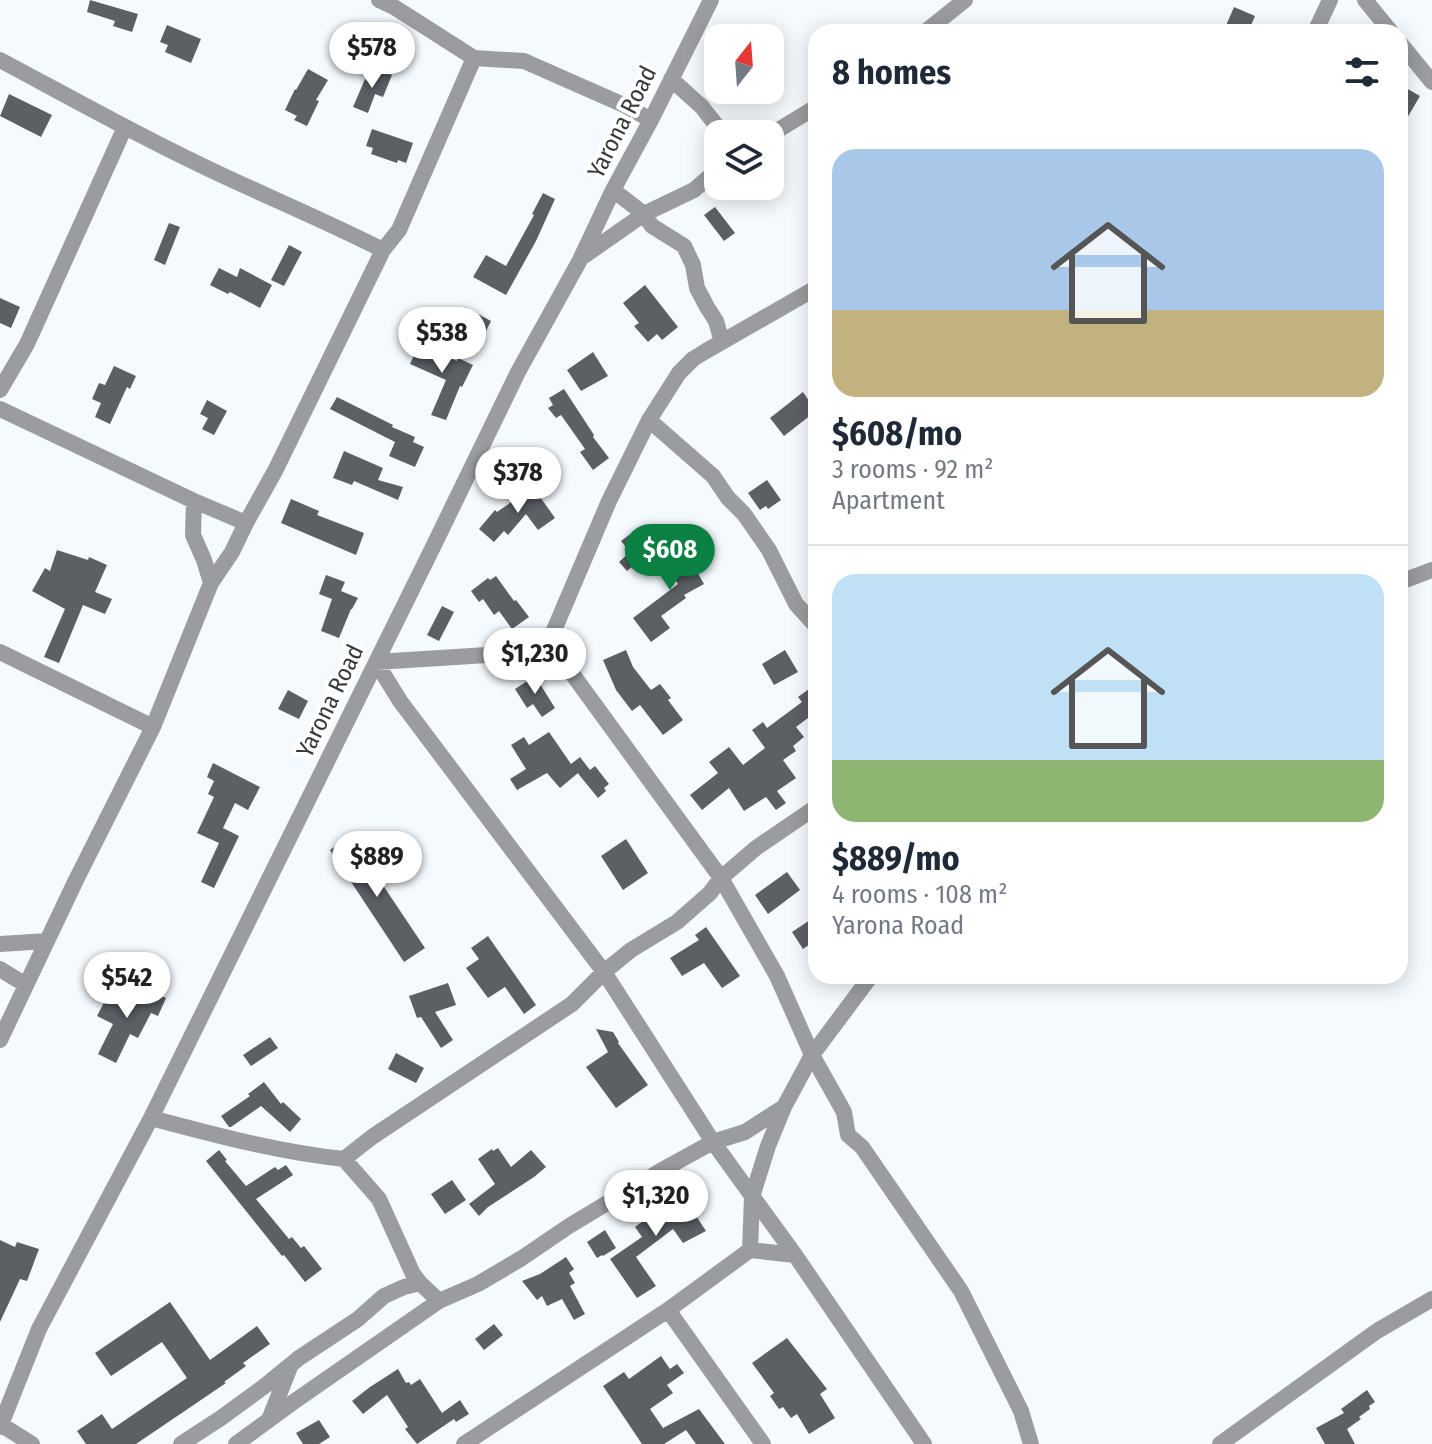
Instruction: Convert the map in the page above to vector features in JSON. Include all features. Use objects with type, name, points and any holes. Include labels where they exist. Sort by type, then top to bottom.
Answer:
[{"type":"street","name":"Yarona Road","points":[[0,1425],[39,1329],[151,1118],[518,372],[580,260],[711,0]]},
{"type":"street","points":[[935,24],[965,0]]},
{"type":"street","points":[[1319,24],[1330,0]]},
{"type":"street","points":[[1365,0],[1384,24]]},
{"type":"street","points":[[391,2],[474,58],[524,61],[651,120]]},
{"type":"street","points":[[1408,53],[1432,82]]},
{"type":"street","points":[[0,1040],[153,727],[211,583],[232,552],[276,469],[383,250],[399,230],[474,58]]},
{"type":"street","points":[[0,60],[125,127],[383,250]]},
{"type":"street","points":[[671,79],[712,120]]},
{"type":"street","points":[[784,126],[808,112]]},
{"type":"street","points":[[0,390],[27,344],[125,127]]},
{"type":"street","points":[[580,260],[644,214],[694,190],[704,181]]},
{"type":"street","points":[[613,190],[644,214],[652,226],[684,246],[693,265],[697,288],[716,321],[722,342]]},
{"type":"street","points":[[549,642],[609,501],[649,420],[679,373],[693,359],[808,293]]},
{"type":"street","points":[[0,409],[246,523]]},
{"type":"street","points":[[649,420],[713,476],[744,514],[769,550],[796,604],[808,617]]},
{"type":"street","points":[[194,501],[193,535],[211,583]]},
{"type":"street","points":[[1408,579],[1432,570]]},
{"type":"street","points":[[549,642],[505,656],[376,662],[400,701],[604,972],[713,1142],[795,1255],[924,1444]]},
{"type":"street","points":[[549,642],[721,878],[777,976],[812,1055],[844,1112],[848,1135],[862,1147],[961,1291],[1021,1411],[1031,1444]]},
{"type":"street","points":[[0,652],[153,727]]},
{"type":"street","points":[[344,1159],[372,1137],[572,1004],[631,950],[677,922],[756,848],[808,812]]},
{"type":"street","points":[[0,944],[47,941]]},
{"type":"street","points":[[0,969],[26,985]]},
{"type":"street","points":[[750,1250],[752,1197],[784,1107],[812,1055],[865,984]]},
{"type":"street","points":[[236,1444],[439,1301],[511,1265],[662,1170],[713,1142],[745,1132],[784,1107]]},
{"type":"street","points":[[151,1118],[258,1146],[344,1159],[379,1199],[413,1274],[439,1301]]},
{"type":"street","points":[[464,1444],[668,1310],[750,1250],[795,1255]]},
{"type":"street","points":[[181,1444],[358,1319],[384,1296],[420,1283]]},
{"type":"street","points":[[1220,1444],[1377,1331],[1432,1299]]},
{"type":"street","points":[[668,1310],[763,1444]]},
{"type":"street","points":[[269,1421],[290,1365]]},
{"type":"street","points":[[0,1425],[32,1444]]},
{"type":"building","points":[[90,0],[138,14],[132,32],[113,26],[115,21],[87,12]]},
{"type":"building","points":[[1234,7],[1255,16],[1252,24],[1227,24]]},
{"type":"building","points":[[167,25],[201,39],[191,63],[165,52],[168,45],[160,42]]},
{"type":"building","points":[[374,68],[392,75],[383,97],[375,94],[368,113],[353,107],[365,79],[368,81]]},
{"type":"building","points":[[308,69],[328,80],[316,100],[319,101],[307,126],[294,120],[297,116],[285,110]]},
{"type":"building","points":[[1408,89],[1420,96],[1408,116]]},
{"type":"building","points":[[9,94],[52,115],[41,137],[0,116]]},
{"type":"building","points":[[372,129],[413,143],[406,163],[371,154],[373,148],[366,146]]},
{"type":"building","points":[[543,193],[555,199],[506,295],[473,277],[486,255],[506,266]]},
{"type":"building","points":[[715,207],[735,233],[724,241],[704,215]]},
{"type":"building","points":[[169,223],[180,227],[165,265],[154,260]]},
{"type":"building","points":[[289,245],[302,252],[284,286],[271,280]]},
{"type":"building","points":[[219,268],[237,277],[240,268],[272,285],[260,308],[210,285]]},
{"type":"building","points":[[645,285],[678,327],[662,340],[657,334],[648,342],[634,326],[639,323],[623,303]]},
{"type":"building","points":[[0,298],[20,307],[11,328],[0,323]]},
{"type":"building","points":[[465,307],[491,321],[480,343],[457,331],[463,321],[458,319]]},
{"type":"building","points":[[421,340],[434,346],[432,349],[473,365],[460,386],[446,420],[431,415],[446,380],[410,364]]},
{"type":"building","points":[[593,352],[608,376],[581,391],[567,370]]},
{"type":"building","points":[[114,366],[136,376],[130,389],[127,387],[110,424],[95,417],[101,403],[92,399],[99,383],[105,385]]},
{"type":"building","points":[[564,389],[609,458],[593,470],[580,452],[585,449],[561,415],[556,418],[548,408],[553,405],[549,398]]},
{"type":"building","points":[[803,392],[808,399],[808,417],[784,436],[770,418]]},
{"type":"building","points":[[337,397],[415,437],[413,442],[424,447],[415,467],[389,456],[395,442],[330,409]]},
{"type":"building","points":[[207,400],[227,411],[214,435],[202,429],[208,418],[200,414]]},
{"type":"building","points":[[344,451],[383,468],[378,480],[403,487],[398,500],[354,481],[352,485],[333,478]]},
{"type":"building","points":[[767,480],[781,500],[768,509],[766,506],[760,510],[748,493]]},
{"type":"building","points":[[533,487],[555,518],[538,530],[526,514],[508,535],[504,531],[494,542],[479,529],[495,510],[497,512]]},
{"type":"building","points":[[291,499],[319,511],[317,515],[364,533],[356,555],[281,523]]},
{"type":"building","points":[[640,527],[658,550],[627,571],[619,562],[630,552],[621,541]]},
{"type":"building","points":[[685,542],[692,554],[688,556],[704,584],[684,595],[686,598],[661,616],[670,628],[651,642],[633,618],[678,584],[661,557]]},
{"type":"building","points":[[57,550],[88,560],[89,557],[107,565],[95,592],[112,599],[105,614],[83,605],[59,663],[44,657],[65,609],[32,591],[45,568],[50,571]]},
{"type":"building","points":[[326,575],[345,582],[341,591],[358,598],[339,638],[321,631],[332,599],[319,594]]},
{"type":"building","points":[[496,576],[529,617],[512,629],[499,611],[494,615],[483,599],[479,602],[471,591],[488,578],[490,580]]},
{"type":"building","points":[[442,606],[454,612],[439,641],[427,635]]},
{"type":"building","points":[[626,650],[633,667],[651,690],[660,684],[683,720],[663,735],[640,705],[632,711],[616,690],[603,660]]},
{"type":"building","points":[[785,650],[798,672],[774,685],[762,664]]},
{"type":"building","points":[[535,676],[555,708],[542,717],[533,704],[527,708],[515,689]]},
{"type":"building","points":[[288,690],[308,701],[299,719],[278,709]]},
{"type":"building","points":[[808,690],[808,718],[796,727],[804,737],[793,746],[796,751],[783,760],[796,778],[777,791],[786,803],[776,810],[766,797],[744,811],[729,788],[702,810],[690,795],[718,773],[709,762],[729,747],[743,765],[765,748],[752,730],[763,722],[767,728],[802,702],[798,697]]},
{"type":"building","points":[[549,732],[571,764],[580,757],[590,770],[595,766],[609,784],[598,798],[578,773],[560,788],[547,773],[517,790],[510,779],[526,769],[511,745],[524,737],[529,745]]},
{"type":"building","points":[[213,763],[260,787],[248,810],[235,803],[223,828],[239,836],[214,888],[201,882],[219,843],[197,833],[214,797],[208,794],[214,781],[207,777]]},
{"type":"building","points":[[350,836],[425,948],[404,962],[330,850]]},
{"type":"building","points":[[626,839],[648,873],[623,890],[601,856]]},
{"type":"building","points":[[787,872],[800,890],[768,914],[755,895]]},
{"type":"building","points":[[808,921],[808,946],[803,949],[792,932]]},
{"type":"building","points":[[706,927],[740,976],[722,988],[704,963],[682,976],[670,958],[699,940],[695,935]]},
{"type":"building","points":[[488,936],[536,1005],[524,1014],[505,987],[488,998],[466,968],[479,959],[471,948]]},
{"type":"building","points":[[448,983],[456,1005],[435,1012],[453,1040],[441,1048],[421,1017],[417,1018],[409,996]]},
{"type":"building","points":[[143,988],[166,998],[158,1016],[151,1013],[138,1038],[130,1034],[116,1063],[98,1054],[113,1024],[97,1016],[110,991],[135,1005]]},
{"type":"building","points":[[596,1029],[613,1032],[648,1085],[616,1108],[586,1067],[608,1052]]},
{"type":"building","points":[[270,1037],[278,1048],[251,1066],[243,1055]]},
{"type":"building","points":[[396,1053],[424,1068],[416,1083],[388,1069]]},
{"type":"building","points":[[264,1082],[281,1104],[283,1102],[301,1119],[290,1132],[261,1106],[229,1127],[221,1116]]},
{"type":"building","points":[[498,1148],[511,1167],[531,1150],[546,1167],[479,1216],[469,1204],[495,1184],[478,1159]]},
{"type":"building","points":[[219,1150],[246,1186],[275,1167],[278,1170],[286,1165],[293,1175],[256,1199],[289,1239],[292,1237],[301,1248],[304,1246],[322,1269],[305,1282],[206,1161]]},
{"type":"building","points":[[452,1180],[466,1200],[445,1214],[431,1194]]},
{"type":"building","points":[[679,1190],[706,1231],[683,1243],[673,1229],[636,1257],[656,1286],[637,1298],[610,1259],[642,1237],[635,1227],[647,1218],[643,1212]]},
{"type":"building","points":[[605,1230],[616,1248],[597,1258],[587,1242]]},
{"type":"building","points":[[0,1240],[15,1247],[17,1242],[39,1249],[27,1281],[20,1279],[0,1322]]},
{"type":"building","points":[[566,1257],[574,1269],[569,1273],[575,1283],[570,1286],[585,1314],[574,1320],[562,1299],[547,1306],[542,1296],[537,1300],[522,1281],[540,1274]]},
{"type":"building","points":[[170,1302],[210,1360],[257,1326],[270,1344],[243,1363],[246,1366],[226,1383],[136,1444],[86,1444],[77,1431],[102,1414],[112,1429],[187,1378],[162,1342],[111,1376],[95,1353]]},
{"type":"building","points":[[494,1324],[503,1335],[484,1350],[475,1339]]},
{"type":"building","points":[[787,1338],[827,1389],[820,1394],[835,1418],[809,1434],[797,1414],[791,1418],[783,1407],[779,1409],[770,1396],[774,1393],[752,1363]]},
{"type":"building","points":[[661,1356],[670,1369],[677,1364],[684,1373],[667,1385],[673,1393],[650,1409],[663,1428],[699,1409],[725,1444],[696,1444],[686,1430],[664,1444],[642,1444],[603,1386],[624,1372],[629,1379]]},
{"type":"building","points":[[398,1369],[406,1383],[411,1385],[420,1379],[442,1413],[460,1400],[469,1414],[456,1422],[454,1419],[417,1444],[405,1429],[408,1427],[387,1395],[363,1414],[352,1401]]},
{"type":"building","points":[[1367,1390],[1375,1402],[1359,1417],[1361,1419],[1347,1429],[1355,1444],[1325,1444],[1316,1428],[1344,1413],[1341,1409]]},
{"type":"building","points":[[319,1420],[330,1437],[319,1444],[303,1444],[296,1433]]}]
